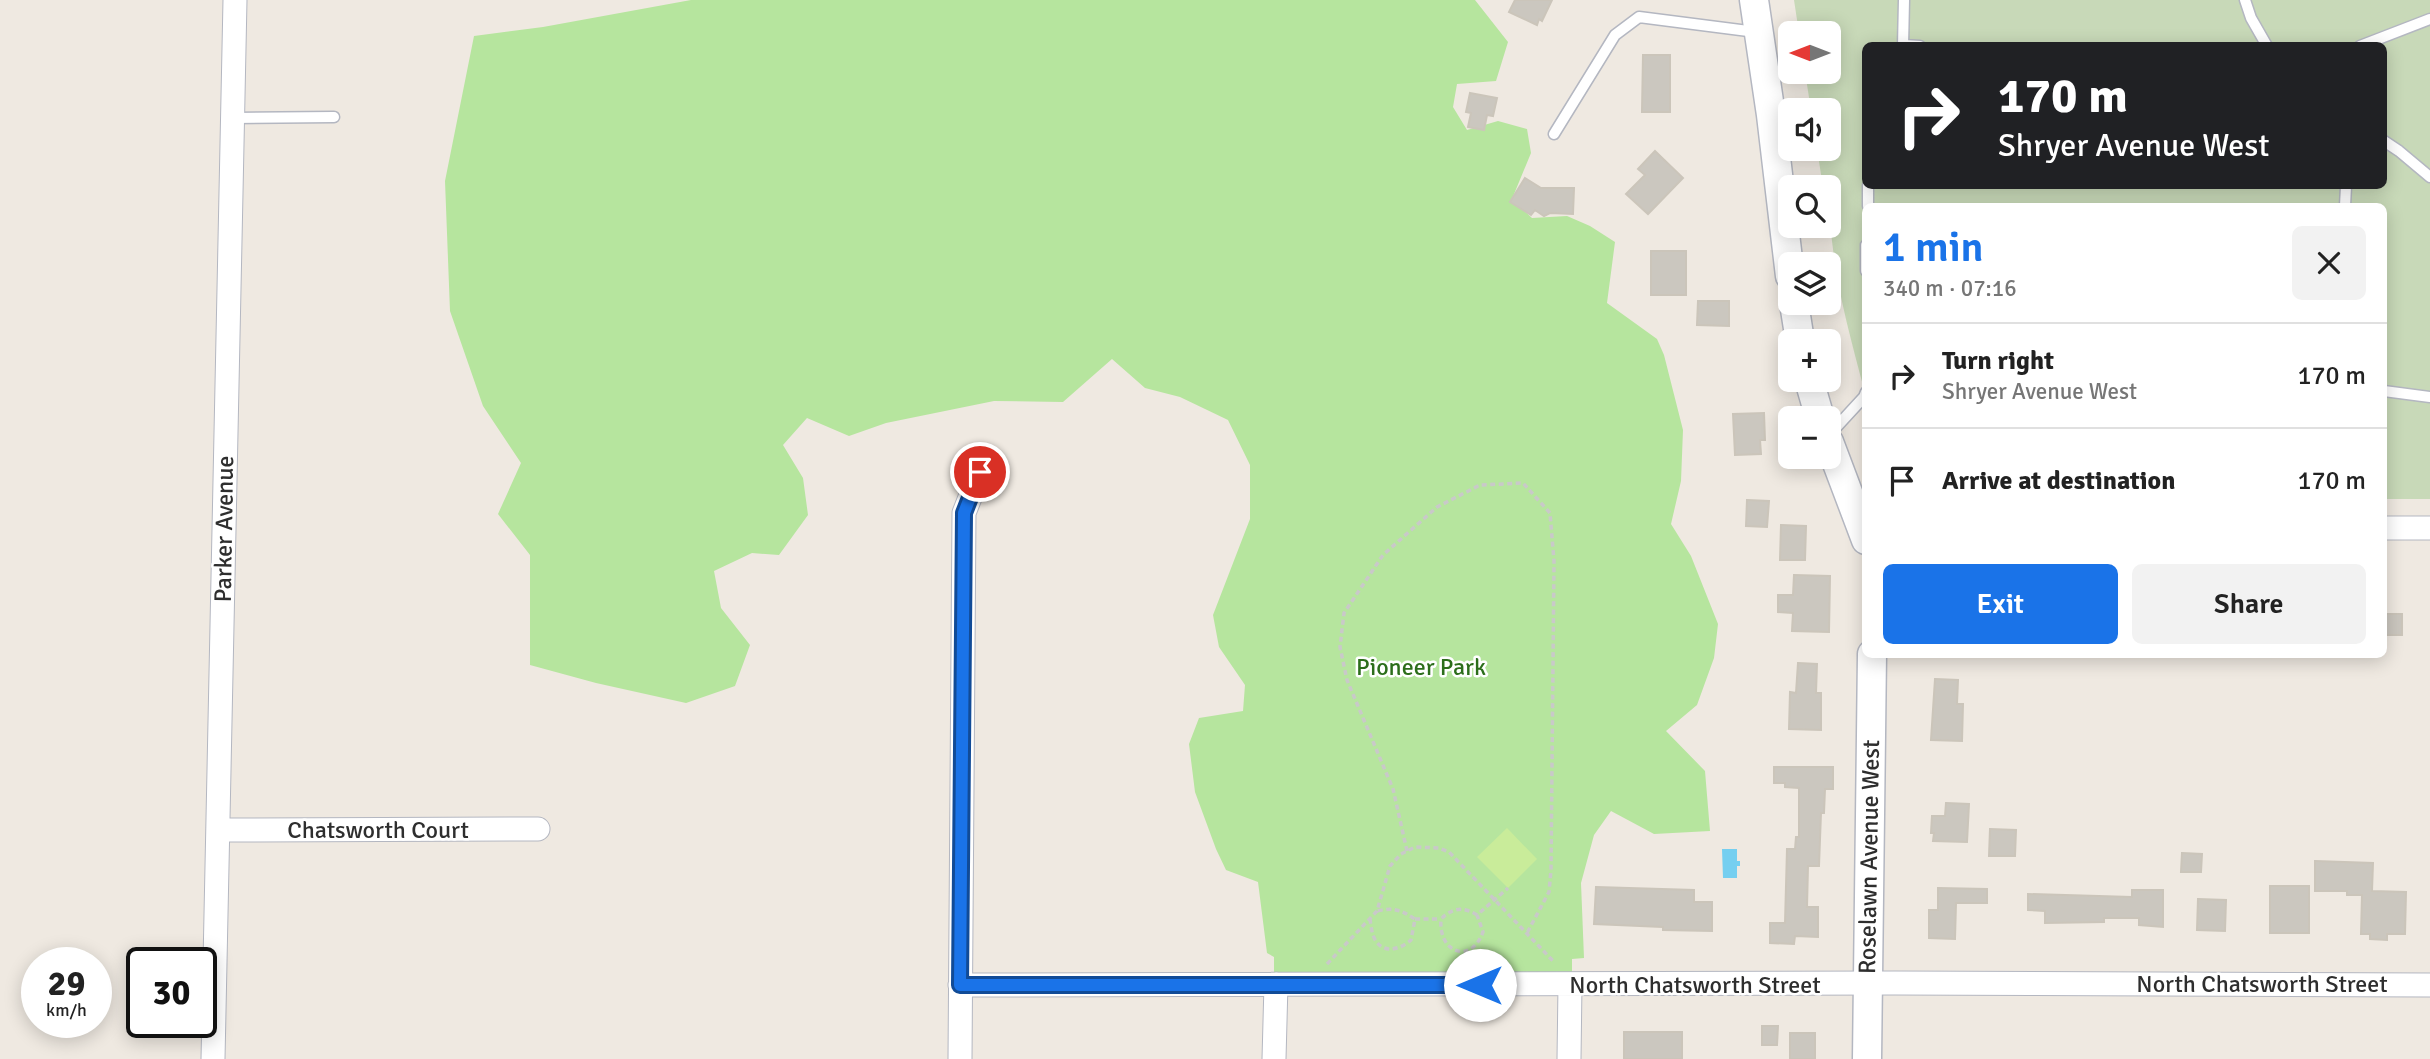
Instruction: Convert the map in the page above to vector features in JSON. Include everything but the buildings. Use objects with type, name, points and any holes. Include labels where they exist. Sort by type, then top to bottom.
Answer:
[{"type":"street","name":"Parker Avenue","points":[[213,1059],[235,0]]},
{"type":"street","points":[[1754,0],[1787,252]]},
{"type":"street","points":[[1839,469],[1862,529]]},
{"type":"street","points":[[960,1059],[964,513],[980,472]]},
{"type":"street","points":[[2387,528],[2430,528]]},
{"type":"street","name":"Roselawn Avenue West","points":[[1867,1059],[1872,658]]},
{"type":"street","name":"Chatsworth Court","points":[[218,830],[538,830]]},
{"type":"street","points":[[1274,1059],[1276,984]]},
{"type":"street","name":"North Chatsworth Street","points":[[960,985],[2430,985]]},
{"type":"street","points":[[1566,985],[1569,1059]]},
{"type":"lane","points":[[1903,42],[1904,0]]},
{"type":"lane","points":[[2245,0],[2251,18],[2265,42]]},
{"type":"lane","points":[[1554,134],[1615,35],[1639,17],[1759,32]]},
{"type":"lane","points":[[2370,42],[2430,19]]},
{"type":"lane","points":[[233,118],[334,117]]},
{"type":"lane","points":[[2387,143],[2430,177]]},
{"type":"lane","points":[[2387,153],[2399,151]]},
{"type":"lane","points":[[2387,391],[2430,397]]},
{"type":"lane","points":[[1841,422],[1862,399]]},
{"type":"path","points":[[1407,851],[1393,789],[1347,681],[1340,647],[1344,613],[1383,555],[1437,507],[1480,485],[1523,483],[1550,513],[1554,561],[1551,870],[1549,892],[1527,933]]},
{"type":"path","points":[[1320,984],[1320,971],[1377,911],[1390,866],[1407,851],[1415,848],[1438,848],[1449,852],[1527,933],[1560,970],[1566,985]]},
{"type":"path","points":[[1477,915],[1508,888]]},
{"type":"path","points":[[1377,911],[1395,908],[1415,919],[1441,919],[1450,910],[1465,909],[1477,915],[1483,932],[1480,940],[1467,951],[1450,949],[1443,940],[1441,919]]},
{"type":"path","points":[[1370,919],[1376,942],[1388,949],[1405,946],[1412,940],[1415,919]]},
{"type":"green space","name":"Pioneer Park","points":[[691,0],[1475,0],[1508,42],[1496,81],[1457,84],[1453,107],[1467,130],[1498,121],[1527,129],[1531,153],[1512,199],[1532,218],[1567,216],[1590,226],[1615,242],[1607,303],[1657,339],[1664,355],[1683,430],[1681,481],[1671,524],[1691,556],[1718,624],[1714,658],[1697,705],[1666,731],[1705,771],[1710,831],[1654,834],[1611,811],[1594,835],[1581,883],[1584,958],[1572,959],[1572,973],[1274,975],[1274,957],[1267,953],[1258,882],[1226,870],[1195,792],[1189,744],[1199,718],[1243,711],[1245,685],[1219,647],[1213,615],[1250,519],[1250,465],[1228,420],[1180,397],[1145,388],[1112,359],[1063,402],[994,401],[886,423],[849,436],[807,418],[783,445],[803,478],[808,515],[779,555],[752,553],[714,571],[721,608],[750,645],[735,686],[686,703],[530,665],[530,555],[498,514],[521,463],[483,406],[450,311],[445,181],[474,36],[543,27]]},
{"type":"green space","points":[[1794,0],[2430,0],[2430,499],[2387,499],[2387,203],[1862,203],[1862,382],[1841,296],[1841,252],[1833,252],[1832,241],[1832,238],[1841,238],[1841,175],[1821,175],[1819,161],[1841,161],[1841,98],[1809,98],[1807,84],[1841,84],[1841,21],[1797,21]]},
{"type":"green space","points":[[1507,828],[1537,859],[1508,888],[1477,857]]},
{"type":"water","points":[[1722,849],[1737,849],[1740,866],[1737,866],[1737,878],[1723,878]]},
{"type":"route","points":[[980,472],[964,513],[960,985],[1480,985]]}]
